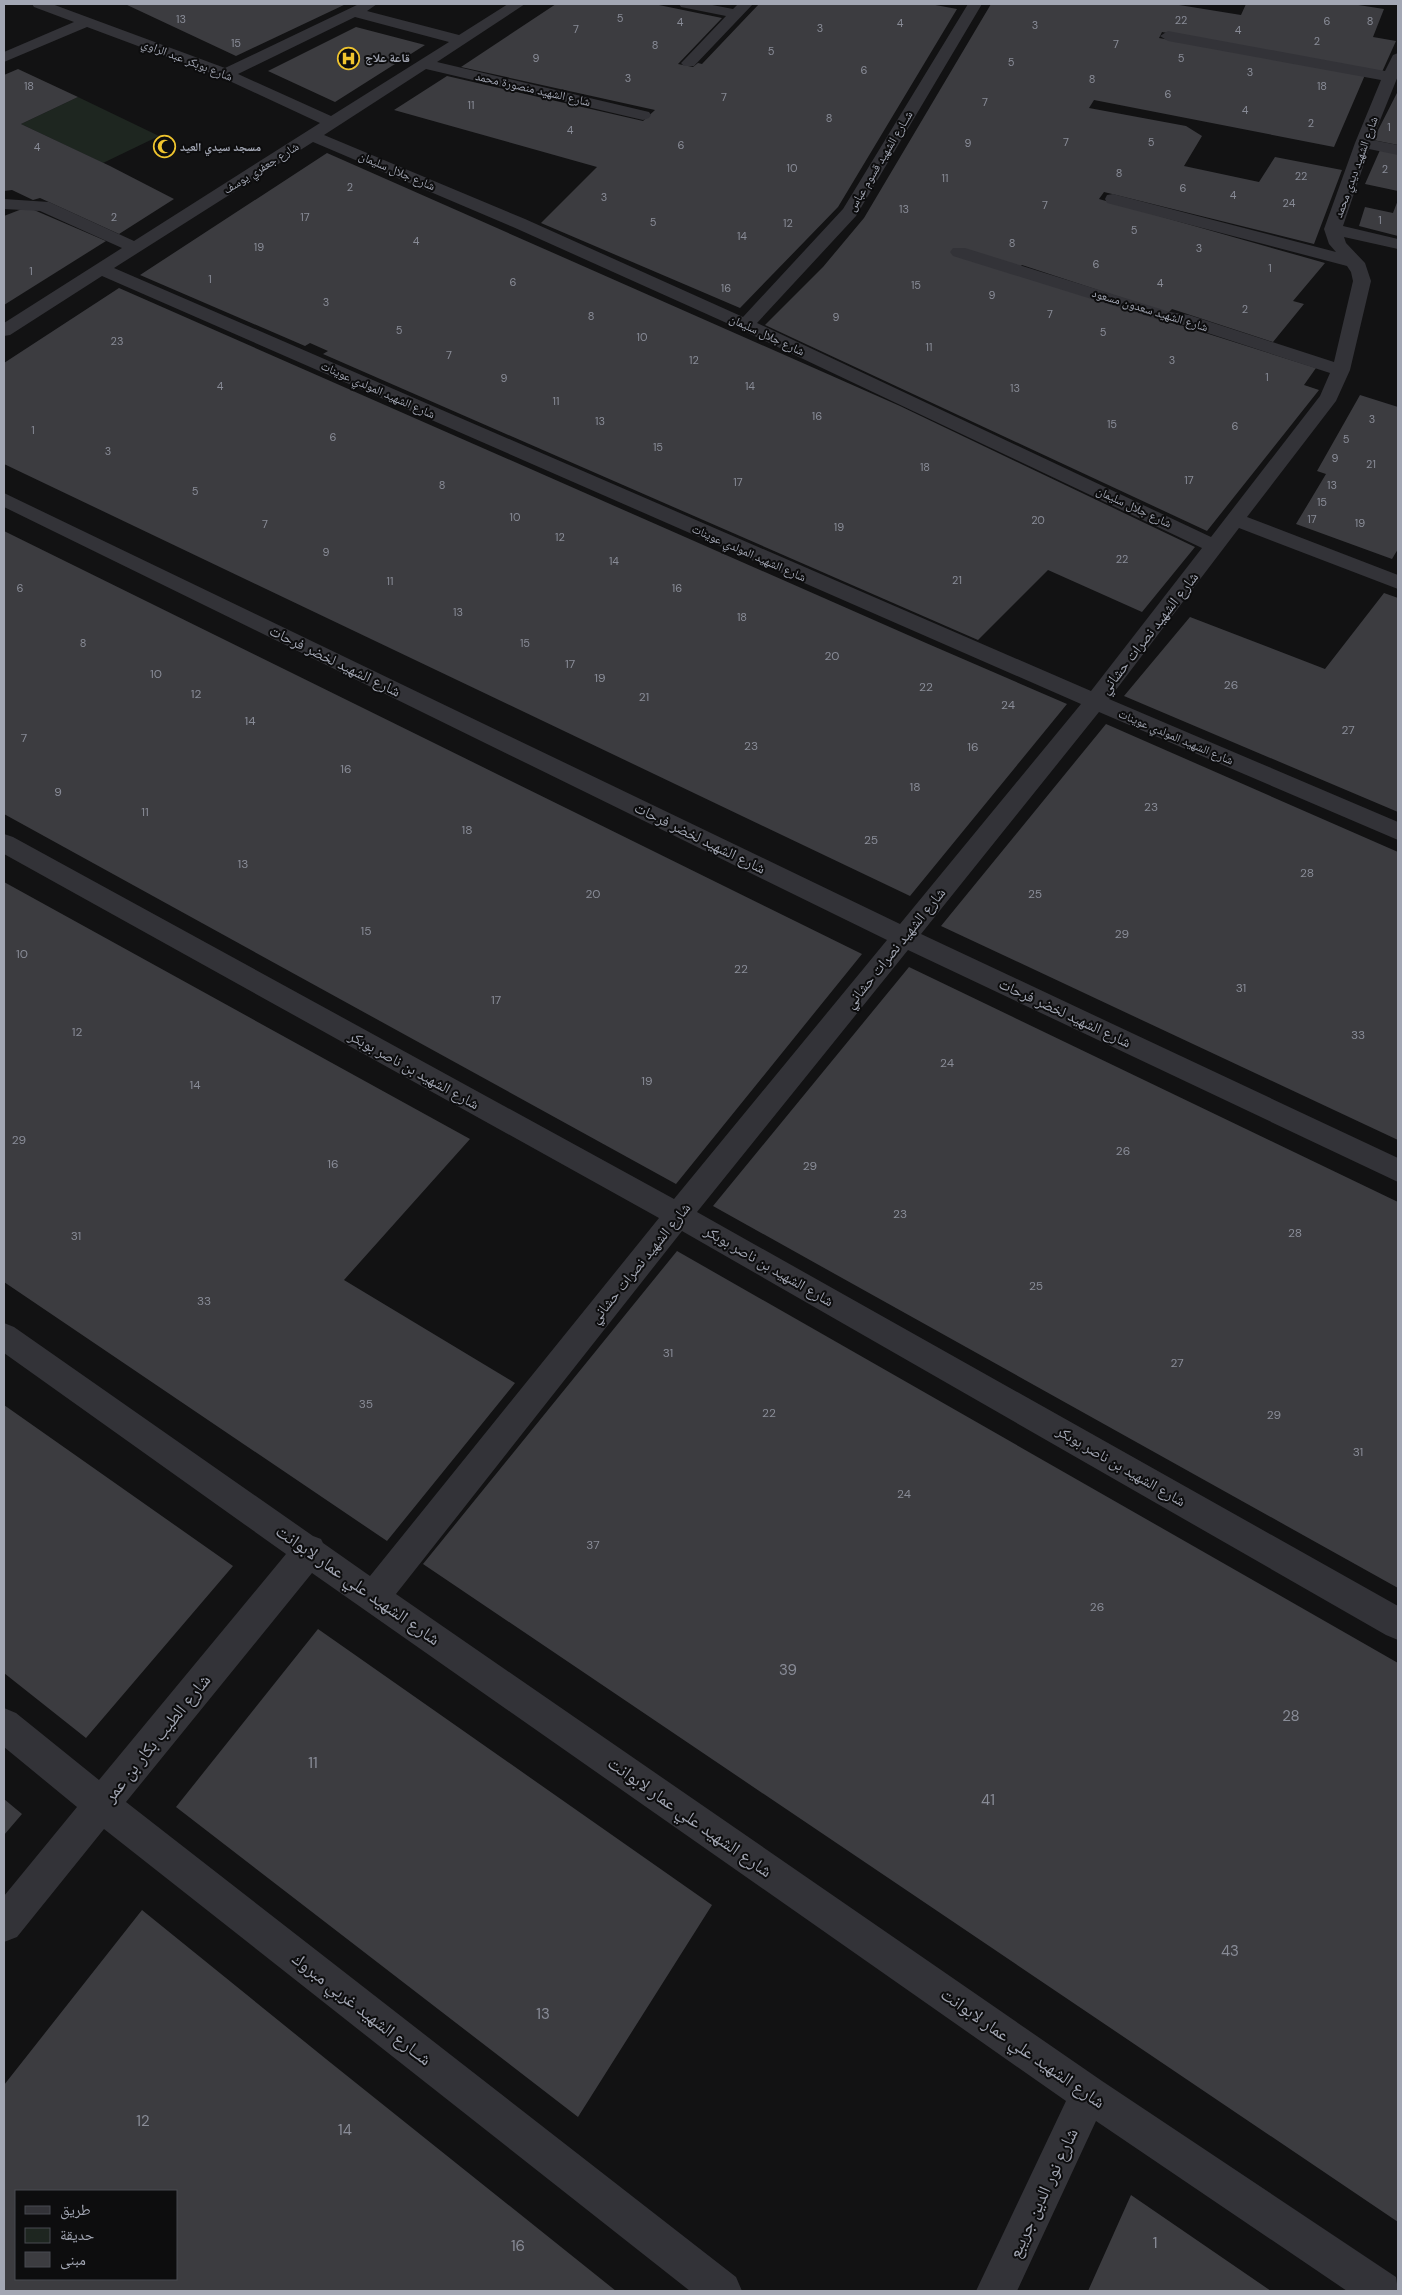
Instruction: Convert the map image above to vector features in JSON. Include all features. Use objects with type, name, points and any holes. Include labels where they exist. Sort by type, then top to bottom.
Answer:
[{"type":"street","name":"شارع بوبكر عبد الراوي","points":[[39,4],[226,74],[333,123]]},
{"type":"street","points":[[226,74],[370,4]]},
{"type":"street","name":"شارع جعفري يوسف","points":[[4,331],[518,4]]},
{"type":"street","points":[[686,4],[741,9]]},
{"type":"street","name":"شــارع الشهيد قسوم عباس","points":[[746,325],[850,212],[974,4]]},
{"type":"street","points":[[689,63],[741,9]]},
{"type":"street","points":[[354,12],[460,40]]},
{"type":"street","points":[[4,57],[87,22]]},
{"type":"street","points":[[1168,36],[1393,75]]},
{"type":"street","name":"شارع الشهيد ديدي محمد","points":[[1358,267],[1338,244],[1333,229],[1363,143],[1393,75],[1398,58]]},
{"type":"street","name":"شارع الشهيد منصورة محمد","points":[[424,64],[643,115]]},
{"type":"street","name":"شارع جلال سليمان","points":[[313,136],[519,223],[746,325],[1216,547]]},
{"type":"street","points":[[1363,143],[1398,150]]},
{"type":"street","points":[[1113,199],[1358,267]]},
{"type":"street","points":[[4,204],[43,206],[136,248]]},
{"type":"street","points":[[1333,229],[1398,244]]},
{"type":"street","name":"شارع الشهيد سعدون مسعود","points":[[959,252],[1168,317],[1183,319],[1341,370]]},
{"type":"street","name":"شارع الشهيد نصرات حشاني","points":[[373,1597],[678,1215],[1094,703],[1216,547],[1329,397],[1341,370],[1362,281],[1358,267]]},
{"type":"street","name":"شارع الشهيد المولدي عوينات","points":[[101,269],[1094,703],[1398,832]]},
{"type":"street","name":"شارع الشهيد لخضر فرحات","points":[[4,499],[904,937],[1398,1170]]},
{"type":"street","points":[[1236,520],[1398,582]]},
{"type":"street","name":"شارع الشهيد بن ناصر بوبكر","points":[[4,843],[678,1215],[1398,1624]]},
{"type":"street","name":"شارع الشهيد علي عمار لابوانت","points":[[4,1336],[310,1550],[373,1597],[1089,2094],[1382,2291]]},
{"type":"street","name":"شارع الطيب بكار بن عمر","points":[[4,1924],[310,1550]]},
{"type":"street","name":"شــارع الشهيد غربي مبروك","points":[[4,1725],[102,1805],[722,2291]]},
{"type":"street","name":"شارع نور الدين جريبع","points":[[996,2291],[1089,2094]]},
{"type":"green space","points":[[78,97],[159,136],[103,163],[21,124]]},
{"type":"building","points":[[125,4],[346,4],[236,56]]},
{"type":"building","points":[[556,4],[654,4],[722,18],[678,64],[693,67],[698,63],[702,64],[759,4],[930,4],[957,9],[838,207],[740,308],[541,223],[597,167],[394,110],[447,76],[643,121],[655,110],[461,67]]},
{"type":"building","points":[[991,4],[1173,4],[1241,15],[1246,4],[1352,4],[1384,9],[1373,37],[1396,41],[1382,72],[1162,32],[1159,38],[1365,75],[1334,147],[1094,100],[1089,108],[1186,126],[1202,136],[1184,166],[1259,182],[1275,157],[1342,170],[1314,244],[1104,192],[1099,199],[1325,263],[1293,301],[1304,304],[1273,342],[1172,309],[1168,313],[1022,265],[1018,268],[958,248],[952,253],[1316,368],[1304,385],[1319,390],[1207,531],[765,325],[823,267],[864,218]]},
{"type":"building","name":"قاعة علاج","points":[[356,27],[425,45],[335,102],[268,71]]},
{"type":"building","points":[[18,69],[78,97],[21,124],[174,199],[119,234],[40,198],[33,200],[12,190],[4,191],[4,75]]},
{"type":"building","points":[[1398,91],[1398,145],[1373,140]]},
{"type":"building","points":[[1380,150],[1398,154],[1398,191],[1365,184]]},
{"type":"building","points":[[327,153],[900,406],[1195,547],[1142,612],[1048,570],[978,640],[323,354],[328,351],[310,343],[305,346],[140,275]]},
{"type":"building","points":[[1398,200],[1398,236],[1359,226],[1365,207],[1393,213]]},
{"type":"building","points":[[27,207],[106,241],[4,305],[4,216]]},
{"type":"building","points":[[119,288],[1067,704],[910,896],[4,464],[4,363]]},
{"type":"building","points":[[1360,395],[1398,407],[1398,549],[1392,559],[1296,524],[1326,474],[1317,471]]},
{"type":"building","points":[[4,531],[862,954],[676,1184],[4,814]]},
{"type":"building","points":[[1384,593],[1398,598],[1398,812],[1124,696],[1190,617],[1325,669]]},
{"type":"building","points":[[1106,724],[1398,852],[1398,1140],[941,926]]},
{"type":"building","points":[[4,882],[470,1139],[344,1280],[515,1383],[387,1541],[4,1282]]},
{"type":"building","points":[[909,967],[1398,1202],[1398,1588],[713,1206]]},
{"type":"building","points":[[677,1251],[1398,1663],[1398,2222],[423,1564]]},
{"type":"building","points":[[4,1405],[233,1566],[86,1738],[4,1673]]},
{"type":"building","points":[[318,1629],[712,1905],[578,2117],[176,1807]]},
{"type":"building","points":[[4,1799],[22,1814],[4,1835]]},
{"type":"building","points":[[142,1910],[616,2291],[4,2291],[4,2085]]},
{"type":"building","points":[[1131,2195],[1271,2291],[1088,2291]]},
{"type":"place","name":"قاعة علاج","points":[[349,58]]},
{"type":"place","name":"مسجد سيدي العيد","points":[[164,147]]}]
